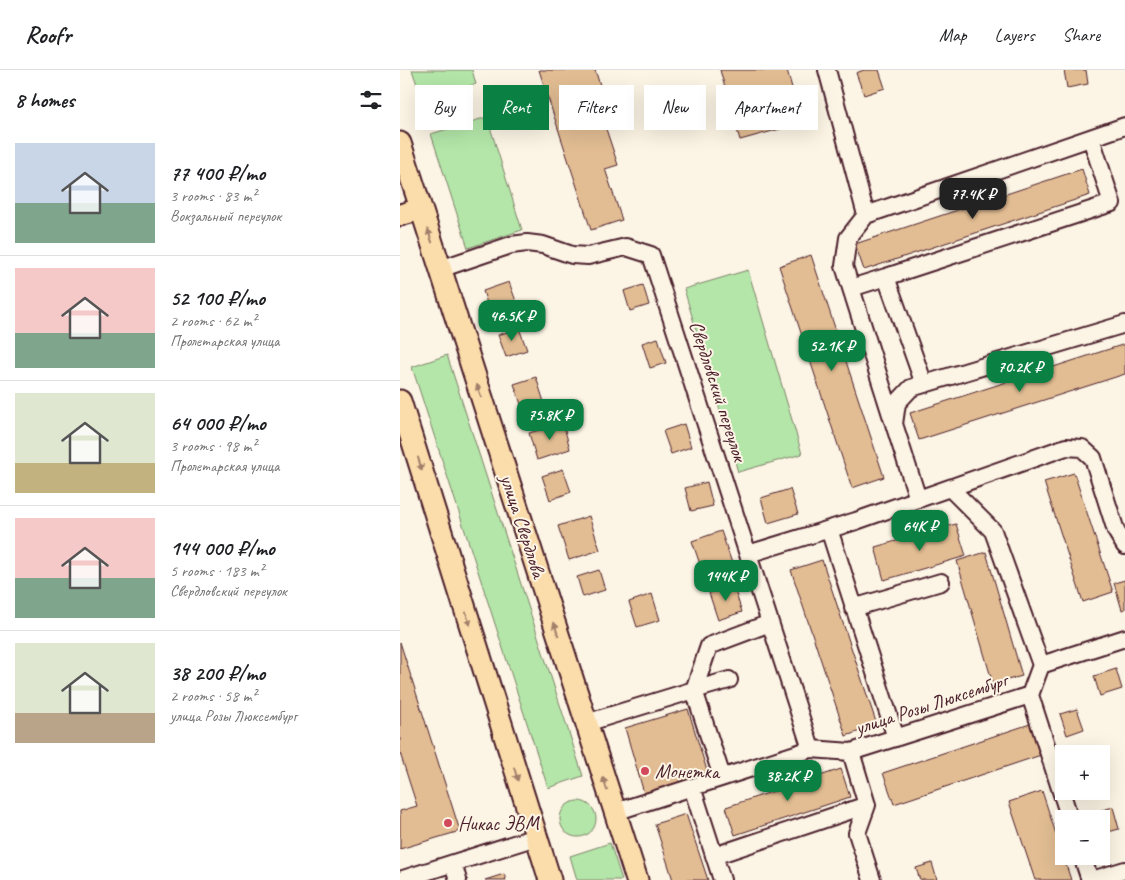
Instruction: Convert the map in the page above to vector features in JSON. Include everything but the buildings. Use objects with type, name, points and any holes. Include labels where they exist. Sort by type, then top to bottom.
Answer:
[{"type":"main road","name":"улица Свердлова","points":[[400,143],[637,880]]},
{"type":"main road","points":[[400,215],[421,209]]},
{"type":"main road","points":[[401,406],[550,880]]},
{"type":"street","points":[[827,70],[866,215]]},
{"type":"street","points":[[918,499],[844,266],[848,238],[866,215],[1125,126]]},
{"type":"street","points":[[851,288],[1119,201],[1091,138]]},
{"type":"street","name":"Свердловский переулок","points":[[440,269],[511,245],[527,243],[543,245],[572,256],[588,256],[626,248],[651,255],[811,749]]},
{"type":"street","points":[[886,277],[924,384]]},
{"type":"street","points":[[894,424],[897,403],[911,388],[1125,324]]},
{"type":"street","points":[[748,554],[829,529],[1066,447],[1082,448],[1093,458],[1116,531],[1125,546]]},
{"type":"street","points":[[950,488],[993,531],[1041,665],[1125,638]]},
{"type":"street","points":[[829,529],[896,738]]},
{"type":"street","points":[[853,608],[941,582]]},
{"type":"street","points":[[722,777],[694,690],[710,646],[770,623]]},
{"type":"street","name":"улица Розы Люксембург","points":[[615,812],[811,749],[851,752],[1030,695],[1041,665]]},
{"type":"street","points":[[586,724],[729,680]]},
{"type":"street","points":[[1030,695],[1067,810]]},
{"type":"street","points":[[851,752],[867,805],[857,833],[872,880]]},
{"type":"street","points":[[692,787],[722,880]]},
{"type":"street","points":[[714,856],[867,805]]},
{"type":"street","points":[[400,880],[536,837]]},
{"type":"street","points":[[453,863],[458,880]]},
{"type":"street","points":[[1085,865],[1091,880],[1125,870]]},
{"type":"green space","points":[[412,70],[472,70],[476,84],[473,85],[417,85]]},
{"type":"green space","points":[[483,118],[483,130],[491,130],[522,230],[468,248],[431,134],[444,130],[473,130],[473,121]]},
{"type":"green space","points":[[748,270],[802,454],[738,472],[684,289]]},
{"type":"green space","points":[[447,355],[583,776],[548,788],[412,367]]},
{"type":"green space","points":[[578,801],[585,802],[591,806],[595,812],[595,826],[591,832],[585,836],[578,837],[571,836],[565,832],[561,826],[560,819],[561,812],[565,806],[571,802]]},
{"type":"green space","points":[[610,843],[622,880],[577,880],[570,856]]},
{"type":"place","name":"Монетка","points":[[645,771]]},
{"type":"place","name":"Никас ЭВМ","points":[[448,823]]}]
